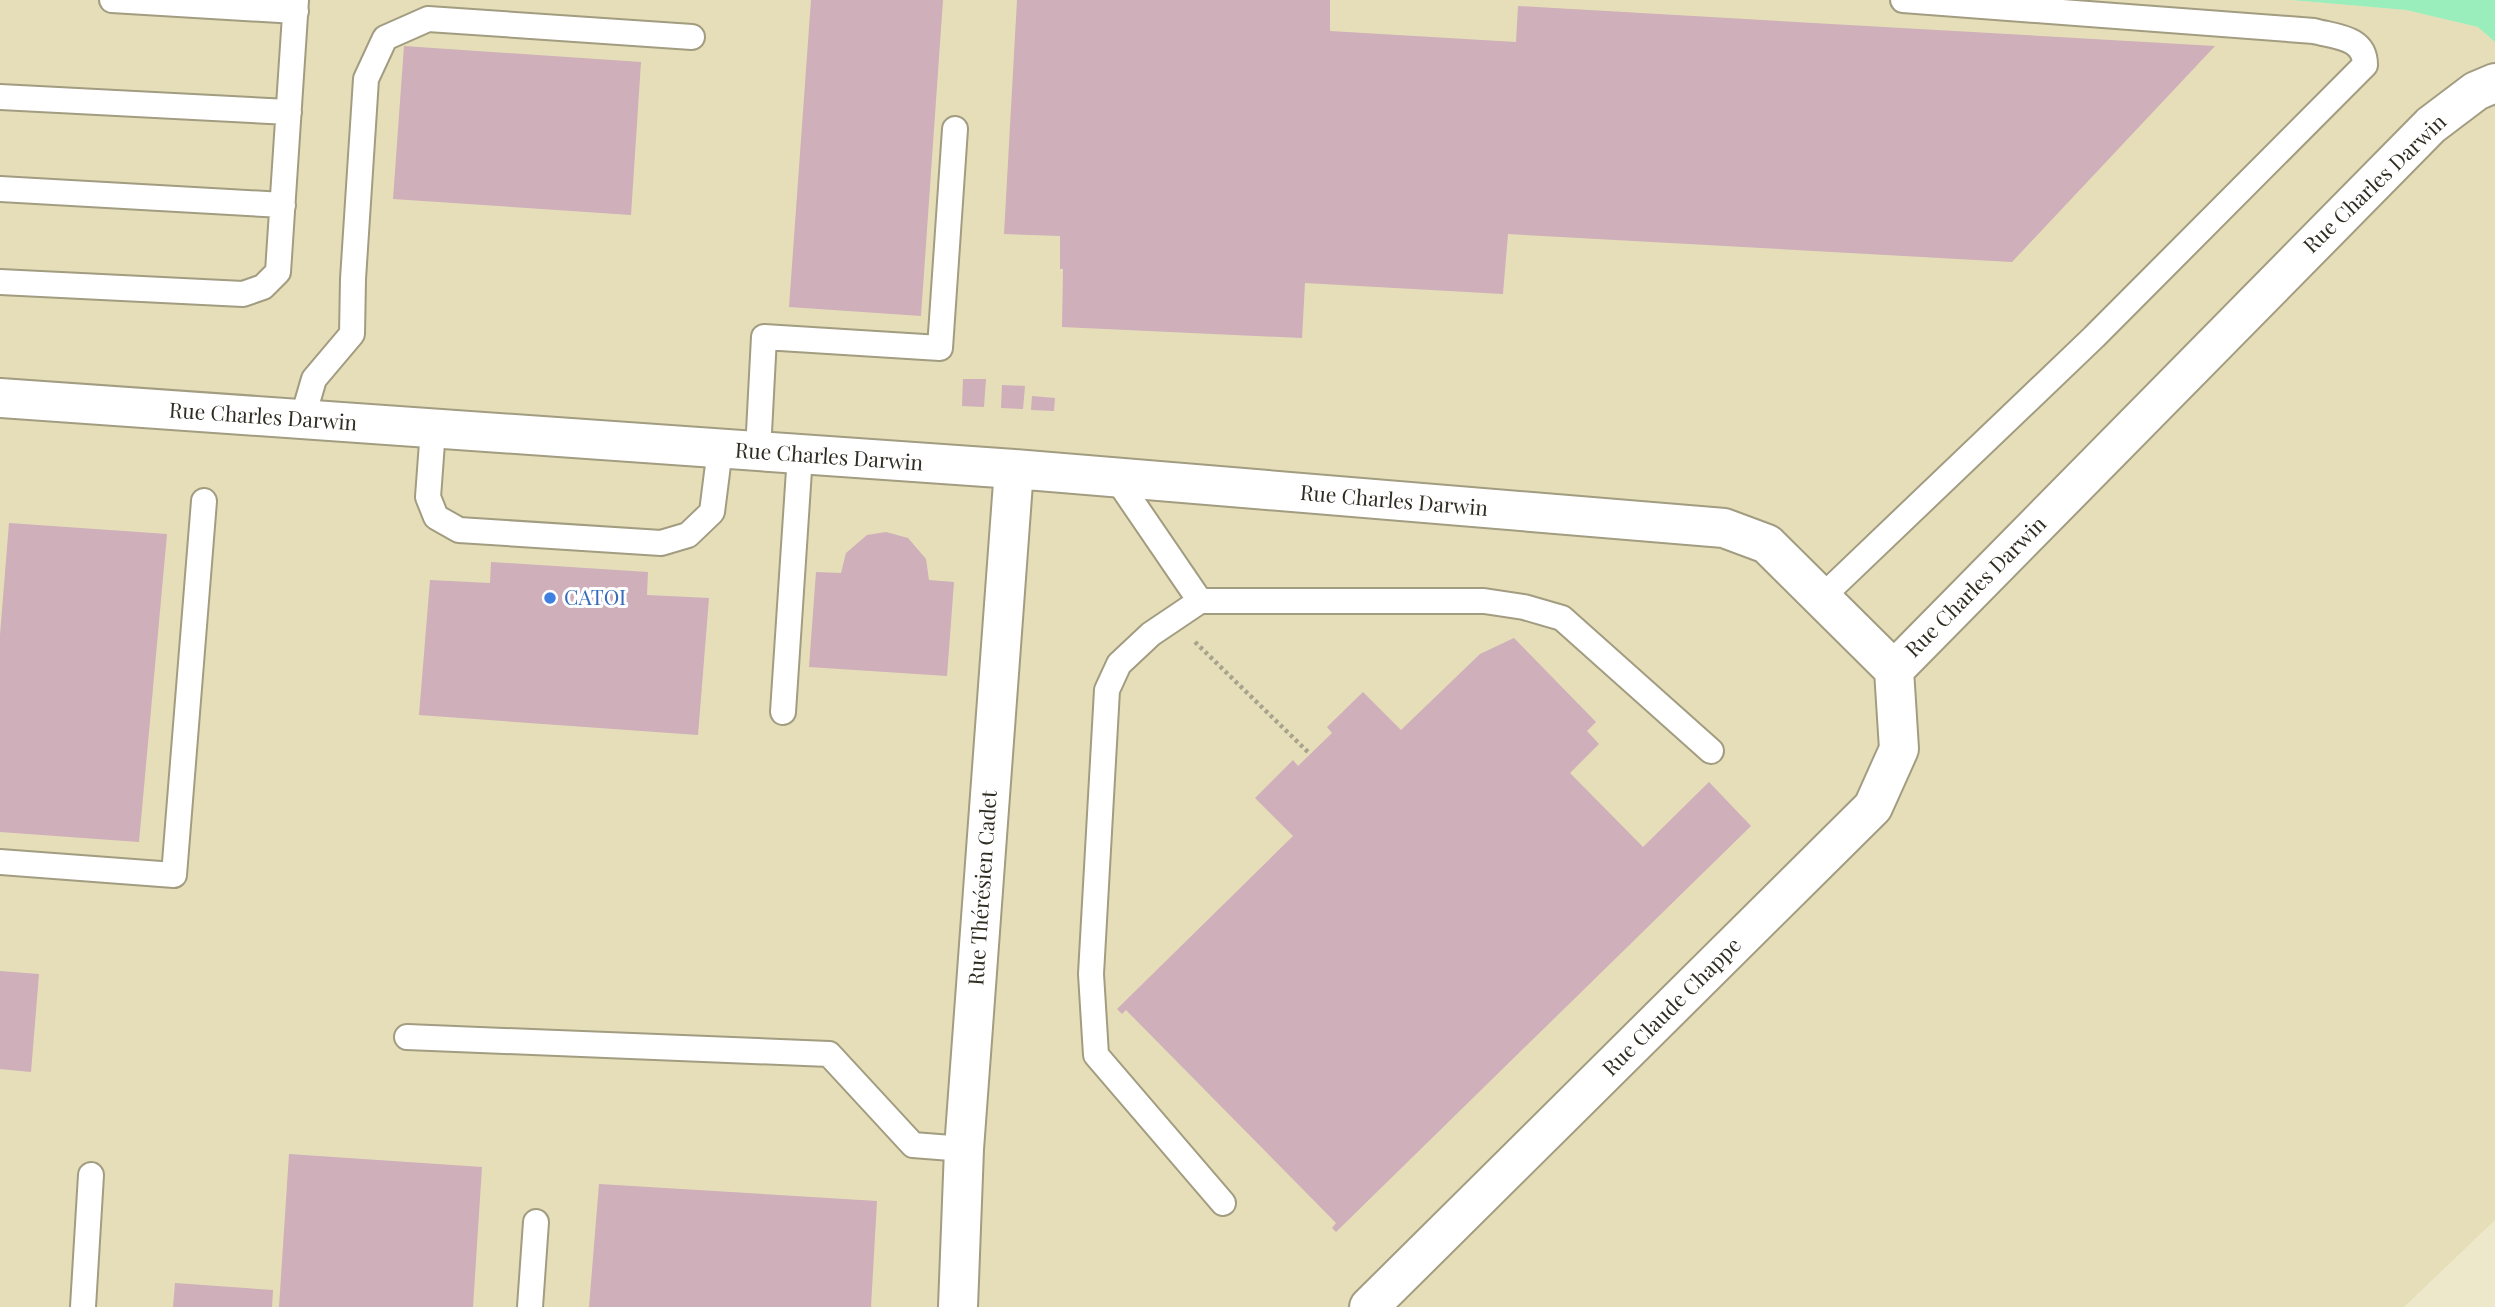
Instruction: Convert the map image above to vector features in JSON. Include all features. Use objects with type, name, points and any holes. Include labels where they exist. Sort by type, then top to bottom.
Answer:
[{"type":"street","name":"Rue Charles Darwin","points":[[0,398],[1014,470],[1724,528],[1767,544],[1894,670],[2431,125],[2476,92],[2495,83]]},
{"type":"street","name":"Rue Thérésien Cadet","points":[[958,1307],[964,1149],[1014,470]]},
{"type":"street","name":"Rue Claude Chappe","points":[[1368,1307],[1873,807],[1899,749],[1894,670]]},
{"type":"lane","points":[[0,282],[243,294],[263,287],[278,272],[296,6],[112,0]]},
{"type":"lane","points":[[1821,598],[2094,337],[2359,74],[2365,65],[2361,46],[2314,31],[1903,0]]},
{"type":"lane","points":[[302,420],[314,379],[352,334],[366,79],[385,38],[428,19],[692,37]]},
{"type":"lane","points":[[0,97],[289,111]]},
{"type":"lane","points":[[758,452],[764,337],[940,348],[955,129]]},
{"type":"lane","points":[[0,189],[283,205]]},
{"type":"lane","points":[[433,429],[428,497],[436,517],[459,530],[661,543],[688,535],[712,512],[720,449]]},
{"type":"lane","points":[[783,712],[800,455]]},
{"type":"lane","points":[[1116,478],[1200,601]]},
{"type":"lane","points":[[0,862],[174,875],[204,501]]},
{"type":"lane","points":[[1223,1203],[1096,1055],[1091,974],[1107,690],[1119,664],[1151,634],[1200,601],[1484,601],[1524,607],[1562,618],[1712,751]]},
{"type":"lane","points":[[407,1037],[829,1054],[914,1145],[964,1149]]},
{"type":"lane","points":[[83,1307],[91,1175]]},
{"type":"lane","points":[[530,1307],[536,1222]]},
{"type":"path","points":[[1172,620],[1310,754]]},
{"type":"shaded area","points":[[0,0],[2291,0],[2406,10],[2478,27],[2495,42],[2495,1220],[2404,1307],[0,1307]]},
{"type":"green space","points":[[2291,0],[2495,0],[2495,42],[2478,27],[2406,10]]},
{"type":"building","points":[[811,0],[943,0],[921,316],[789,307]]},
{"type":"building","points":[[1017,0],[1330,0],[1330,31],[1516,42],[1518,6],[2215,46],[2012,262],[1508,234],[1503,294],[1305,283],[1302,338],[1062,327],[1063,269],[1060,269],[1060,236],[1004,234]]},
{"type":"building","points":[[404,46],[641,62],[631,215],[393,199]]},
{"type":"building","points":[[963,379],[986,379],[984,407],[962,406]]},
{"type":"building","points":[[1002,385],[1025,386],[1023,409],[1001,408]]},
{"type":"building","points":[[1032,396],[1055,398],[1054,411],[1031,410]]},
{"type":"building","points":[[9,523],[167,534],[139,842],[0,832],[0,635]]},
{"type":"building","points":[[886,532],[908,538],[926,559],[929,580],[954,582],[947,676],[809,667],[816,572],[841,573],[846,553],[867,535]]},
{"type":"building","points":[[491,562],[648,572],[647,595],[709,598],[698,735],[419,715],[430,580],[490,583]]},
{"type":"building","points":[[1514,638],[1596,722],[1587,731],[1599,744],[1570,773],[1643,847],[1709,782],[1751,826],[1336,1232],[1332,1228],[1336,1223],[1126,1010],[1122,1014],[1117,1009],[1293,836],[1255,798],[1293,760],[1298,766],[1332,733],[1327,727],[1363,692],[1401,730],[1480,654]]},
{"type":"building","points":[[0,971],[39,974],[31,1072],[0,1069]]},
{"type":"building","points":[[289,1154],[482,1167],[473,1307],[279,1307]]},
{"type":"building","points":[[599,1184],[877,1201],[871,1307],[589,1307]]},
{"type":"building","points":[[175,1283],[273,1290],[272,1307],[173,1307]]},
{"type":"place","name":"CATOI","points":[[550,598]]}]
